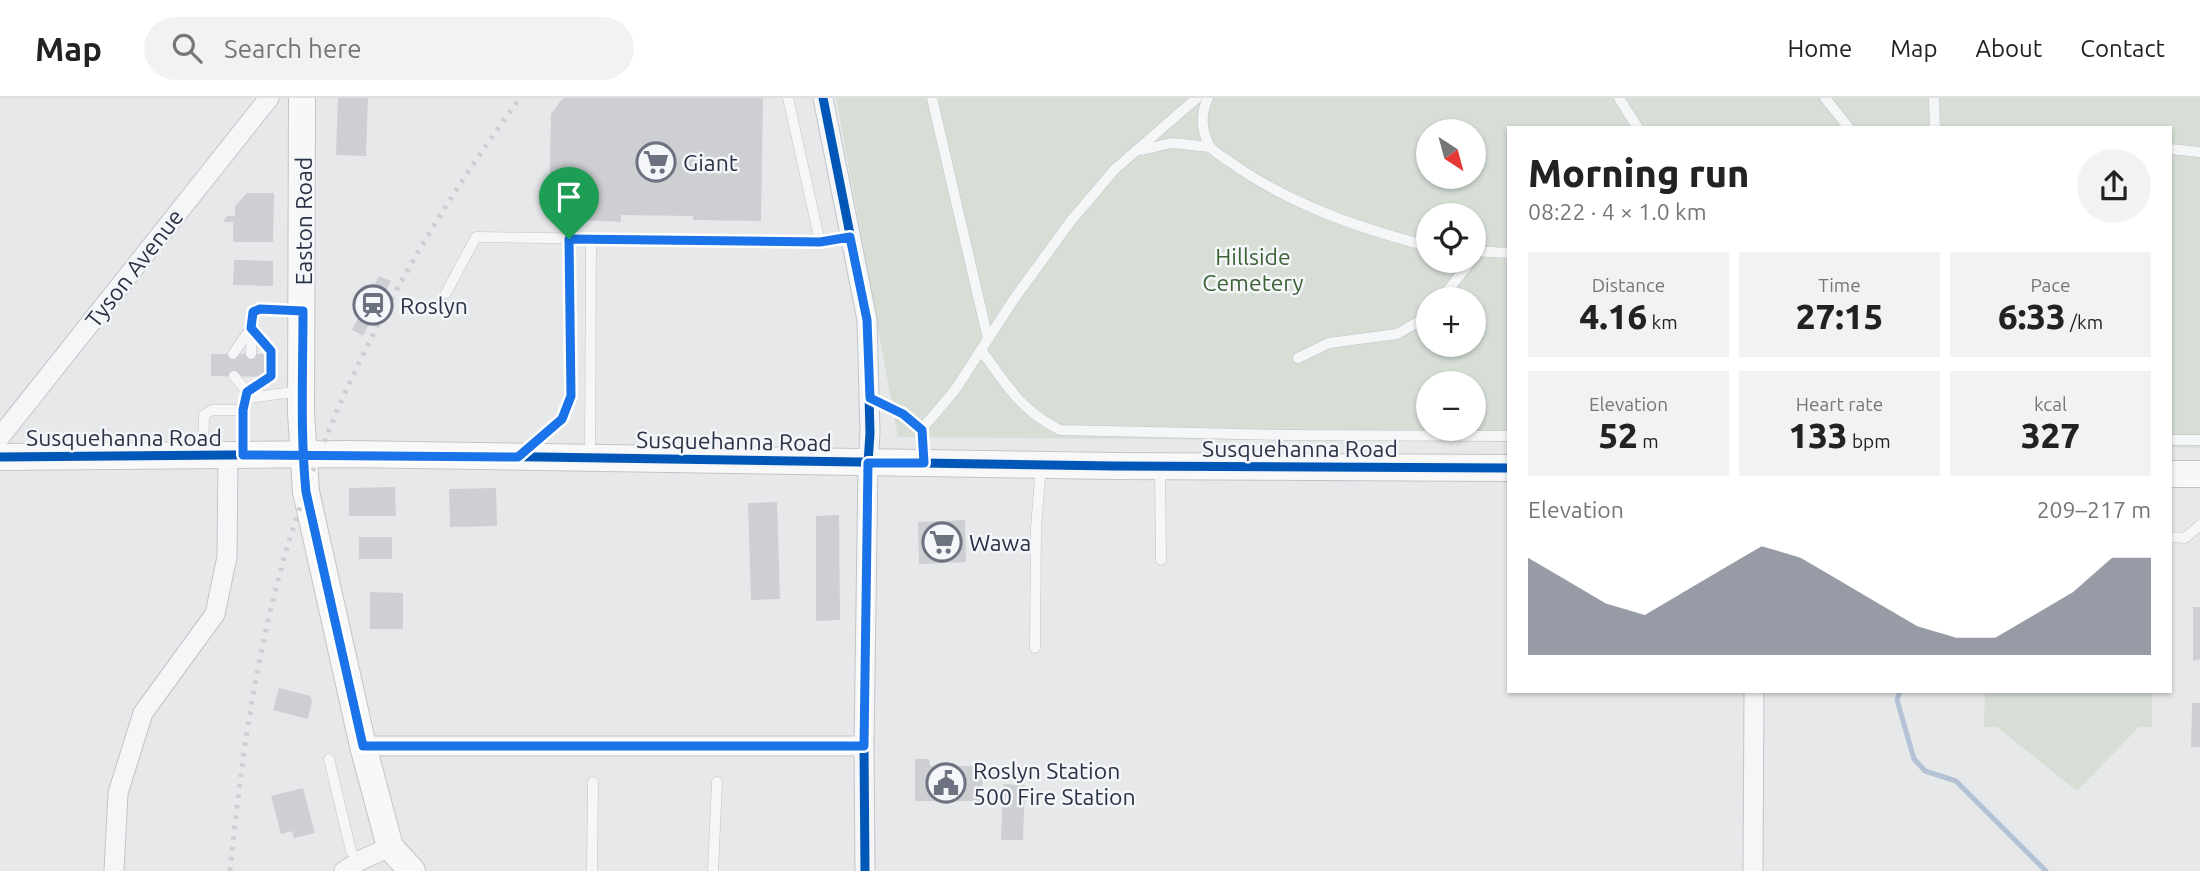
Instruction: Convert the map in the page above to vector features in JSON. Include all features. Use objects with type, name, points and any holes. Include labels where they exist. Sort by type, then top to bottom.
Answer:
[{"type":"main road","name":"Easton Road","points":[[302,98],[303,456],[312,523],[363,746],[402,863]]},
{"type":"main road","name":"Susquehanna Road","points":[[1,443],[225,455],[348,454],[1160,467],[1507,468]]},
{"type":"main road","points":[[2172,474],[2200,474]]},
{"type":"street","name":"Tyson Avenue","points":[[1,443],[268,98]]},
{"type":"street","points":[[823,98],[867,320],[870,398],[864,746],[865,871]]},
{"type":"street","points":[[114,871],[118,793],[142,713],[215,614],[227,557],[225,455]]},
{"type":"street","points":[[1753,871],[1754,693]]},
{"type":"street","points":[[363,746],[864,746]]},
{"type":"street","points":[[351,866],[402,863]]},
{"type":"lane","points":[[788,98],[820,242]]},
{"type":"lane","points":[[932,98],[988,339]]},
{"type":"lane","points":[[924,463],[922,430],[956,390],[1014,299],[1070,222],[1115,169],[1197,98]]},
{"type":"lane","points":[[1208,98],[1202,117],[1203,129],[1210,147]]},
{"type":"lane","points":[[1619,98],[1637,126]]},
{"type":"lane","points":[[1825,98],[1847,126]]},
{"type":"lane","points":[[1934,98],[1935,126]]},
{"type":"lane","points":[[1131,155],[1149,147],[1171,143],[1210,147],[1246,173],[1313,209],[1371,232],[1416,243]]},
{"type":"lane","points":[[2172,149],[2200,152]]},
{"type":"lane","points":[[446,293],[476,237],[820,242],[850,237]]},
{"type":"lane","points":[[518,457],[562,419],[571,396],[569,239]]},
{"type":"lane","points":[[590,458],[591,239]]},
{"type":"lane","points":[[1486,254],[1507,253]]},
{"type":"lane","points":[[251,354],[253,312],[260,309],[303,311]]},
{"type":"lane","points":[[1298,358],[1329,343],[1397,334],[1416,323]]},
{"type":"lane","points":[[233,354],[251,328]]},
{"type":"lane","points":[[247,395],[271,376],[271,351],[251,328]]},
{"type":"lane","points":[[981,350],[1023,406],[1060,430],[1507,436]]},
{"type":"lane","points":[[234,376],[247,395]]},
{"type":"lane","points":[[225,455],[243,410],[252,376]]},
{"type":"lane","points":[[247,395],[301,391]]},
{"type":"lane","points":[[870,398],[903,414],[922,430]]},
{"type":"lane","points":[[225,455],[204,415],[212,410],[243,410]]},
{"type":"lane","points":[[2172,440],[2200,440]]},
{"type":"lane","points":[[1035,648],[1036,527],[1041,465]]},
{"type":"lane","points":[[1160,467],[1161,560]]},
{"type":"lane","points":[[2172,537],[2185,538],[2200,525]]},
{"type":"lane","points":[[329,759],[351,851],[351,866]]},
{"type":"lane","points":[[592,871],[593,782]]},
{"type":"lane","points":[[713,871],[717,782]]},
{"type":"green space","name":"Hillside Cemetery","points":[[836,98],[2200,98],[2200,448],[2172,447],[2172,126],[1507,126],[1507,442],[898,437]]},
{"type":"green space","points":[[1985,693],[2152,693],[2152,727],[2139,727],[2077,791],[1997,727],[1984,727]]},
{"type":"building","points":[[338,98],[368,98],[366,156],[336,155]]},
{"type":"building","name":"Giant","points":[[563,98],[763,98],[761,221],[621,215],[621,222],[560,219],[560,211],[549,211],[551,114]]},
{"type":"building","points":[[247,193],[274,193],[273,242],[233,242],[233,222],[223,222],[227,216],[235,216],[235,206]]},
{"type":"building","points":[[234,260],[273,261],[273,286],[233,285]]},
{"type":"building","name":"Roslyn","points":[[379,276],[391,281],[363,336],[352,330]]},
{"type":"building","points":[[211,354],[267,354],[267,377],[211,376]]},
{"type":"building","points":[[395,487],[396,516],[349,516],[349,488]]},
{"type":"building","points":[[496,488],[497,526],[450,527],[449,489]]},
{"type":"building","points":[[777,502],[780,599],[751,600],[748,503]]},
{"type":"building","points":[[839,515],[840,620],[816,621],[816,516]]},
{"type":"building","name":"Wawa","points":[[965,520],[966,562],[919,564],[918,522]]},
{"type":"building","points":[[359,537],[392,537],[392,559],[359,559]]},
{"type":"building","points":[[370,592],[403,593],[403,629],[370,629]]},
{"type":"building","points":[[2193,607],[2200,607],[2200,659],[2193,661]]},
{"type":"building","points":[[279,688],[310,696],[312,701],[308,719],[273,710]]},
{"type":"building","points":[[2192,703],[2200,703],[2200,747],[2191,747]]},
{"type":"building","points":[[915,759],[929,759],[930,766],[982,766],[983,801],[915,801]]},
{"type":"building","points":[[1003,784],[1025,785],[1023,840],[1001,840]]},
{"type":"building","points":[[303,788],[315,833],[294,838],[292,831],[281,834],[271,796]]},
{"type":"waterway","points":[[1899,693],[1897,700],[1914,759],[1925,771],[1956,781],[2046,871]]},
{"type":"railway","points":[[230,871],[239,787],[259,661],[278,579],[310,479],[358,364],[387,308],[450,200],[520,98]]},
{"type":"cycle path","points":[[823,98],[867,320],[870,433],[864,746],[865,871]]},
{"type":"cycle path","points":[[0,457],[348,454],[1114,466],[1507,468]]},
{"type":"place","name":"Giant","points":[[656,162]]},
{"type":"place","name":"Roslyn","points":[[373,305]]},
{"type":"place","name":"Wawa","points":[[942,542]]},
{"type":"place","name":"Roslyn Station 500 Fire Station","points":[[946,783]]},
{"type":"route","points":[[569,239],[571,396],[562,419],[518,457],[348,454],[303,456],[243,455],[243,410],[247,392],[271,376],[271,351],[251,328],[253,312],[260,309],[303,311],[301,413],[303,456],[306,492],[363,746],[864,746],[868,463],[924,463],[922,430],[903,414],[870,398],[867,320],[850,237],[820,242],[569,239]]}]
